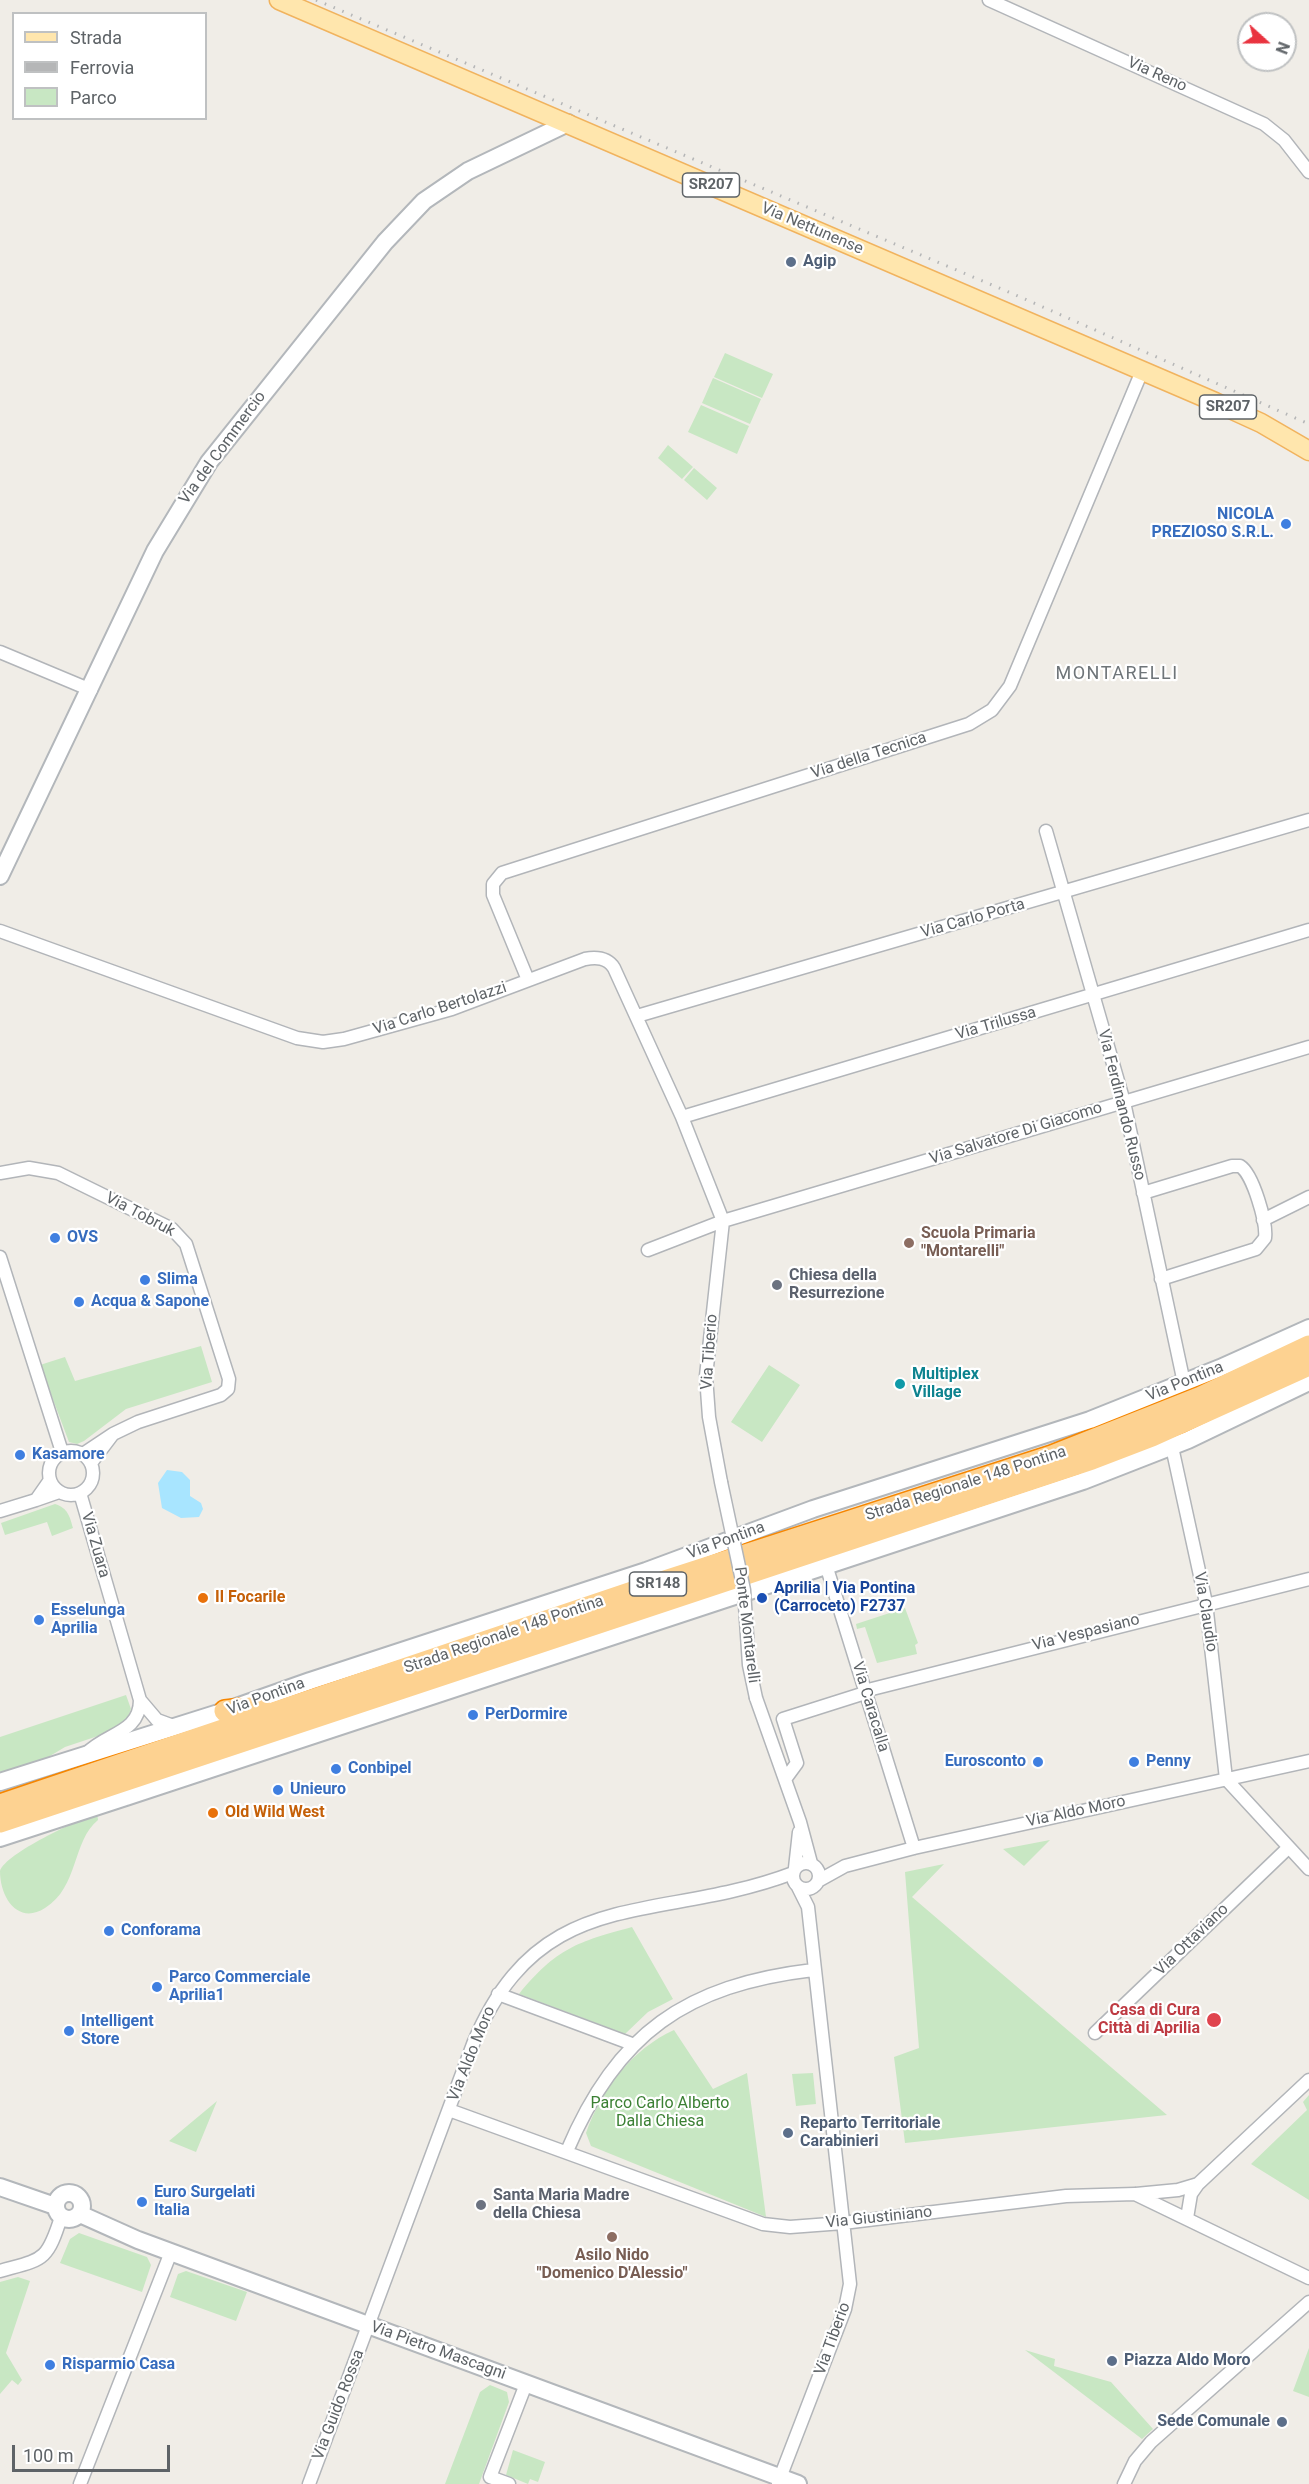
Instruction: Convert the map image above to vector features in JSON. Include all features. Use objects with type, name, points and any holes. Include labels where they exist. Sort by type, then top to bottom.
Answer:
[{"type":"highway","name":"Strada Regionale 148 Pontina","points":[[0,1805],[668,1580],[1052,1456],[1201,1397],[1309,1346]]},
{"type":"highway","name":"Strada Regionale 148 Pontina","points":[[0,1822],[1092,1460],[1152,1436],[1309,1365]]},
{"type":"highway","points":[[225,1712],[302,1702]]},
{"type":"highway","points":[[134,1792],[183,1761]]},
{"type":"main road","name":"Via Nettunense","points":[[279,0],[1261,423],[1309,451]]},
{"type":"street","name":"Via Reno","points":[[990,0],[1264,124],[1284,140],[1309,172]]},
{"type":"street","name":"Via del Commercio","points":[[0,876],[91,690],[155,552],[188,494],[217,451],[385,242],[424,201],[458,177],[568,123]]},
{"type":"street","name":"Via della Tecnica","points":[[528,980],[493,895],[493,884],[502,873],[969,724],[992,710],[1010,686],[1142,371]]},
{"type":"street","points":[[0,652],[91,690]]},
{"type":"street","name":"Via Carlo Porta","points":[[637,1016],[1309,820]]},
{"type":"street","name":"Via Ferdinando Russo","points":[[1046,831],[1124,1102],[1184,1383]]},
{"type":"street","name":"Via Trilussa","points":[[682,1117],[1309,930]]},
{"type":"street","name":"Via Carlo Bertolazzi","points":[[0,931],[297,1038],[314,1041],[339,1041],[441,1012],[585,959],[606,960],[614,968],[637,1016],[682,1117],[723,1221]]},
{"type":"street","name":"Via Salvatore Di Giacomo","points":[[648,1250],[723,1221],[1309,1047]]},
{"type":"street","points":[[1143,1193],[1232,1166],[1243,1167],[1250,1176],[1263,1220],[1263,1242],[1254,1250],[1161,1279]]},
{"type":"street","name":"Via Tobruk","points":[[0,1173],[29,1168],[57,1173],[172,1229],[186,1244],[229,1379],[228,1389],[221,1395],[138,1422],[113,1434],[87,1459]]},
{"type":"street","points":[[1263,1220],[1309,1197]]},
{"type":"street","name":"Via Tiberio","points":[[721,1482],[709,1417],[706,1376],[723,1221]]},
{"type":"street","points":[[0,1257],[62,1452]]},
{"type":"street","name":"Via Pontina","points":[[0,1782],[225,1712],[310,1681],[646,1571],[813,1509],[1090,1420],[1184,1383],[1309,1328]]},
{"type":"street","points":[[0,1838],[1083,1481],[1172,1447],[1309,1382]]},
{"type":"street","name":"Via Claudio","points":[[1172,1447],[1206,1603],[1226,1779]]},
{"type":"street","points":[[0,1511],[36,1500],[59,1492],[73,1495],[80,1493],[86,1489],[93,1477],[87,1459],[69,1451],[62,1452],[52,1461],[50,1480],[36,1500]]},
{"type":"street","points":[[50,1480],[59,1492]]},
{"type":"street","name":"Ponte Montarelli","points":[[721,1482],[744,1590],[749,1665],[756,1698],[786,1778]]},
{"type":"street","name":"Via Zuara","points":[[80,1493],[140,1700],[157,1720],[176,1727]]},
{"type":"street","name":"Via Caracalla","points":[[826,1565],[914,1848]]},
{"type":"street","name":"Via Vespasiano","points":[[786,1778],[797,1763],[783,1719],[865,1692],[1206,1603],[1309,1579]]},
{"type":"street","points":[[83,1756],[97,1743],[129,1726],[139,1713],[140,1700]]},
{"type":"street","name":"Via Aldo Moro","points":[[795,1878],[806,1889],[845,1866],[914,1848],[1309,1761]]},
{"type":"street","points":[[786,1778],[812,1864],[819,1872],[816,1883]]},
{"type":"street","points":[[1226,1779],[1309,1869]]},
{"type":"street","points":[[795,1878],[800,1822]]},
{"type":"street","name":"Via Ottaviano","points":[[1095,2033],[1288,1848]]},
{"type":"street","name":"Via Aldo Moro","points":[[795,1878],[802,1863],[845,1866]]},
{"type":"street","name":"Via Tiberio","points":[[780,2482],[849,2296],[849,2277],[813,1970],[808,1907],[795,1878]]},
{"type":"street","name":"Via Aldo Moro","points":[[369,2325],[478,2032],[498,1994],[521,1965],[543,1945],[593,1919],[795,1878]]},
{"type":"street","name":"Via Tiberio","points":[[808,1907],[816,1883]]},
{"type":"street","points":[[567,2151],[590,2100],[632,2044],[668,2017],[731,1987],[766,1976],[813,1970]]},
{"type":"street","points":[[498,1994],[632,2044]]},
{"type":"street","points":[[1187,2218],[1191,2194],[1198,2184],[1309,2080]]},
{"type":"street","name":"Via Giustiniano","points":[[449,2110],[567,2151],[753,2222],[782,2227],[843,2223],[1066,2196],[1135,2194],[1309,2278]]},
{"type":"street","points":[[1135,2194],[1178,2190],[1198,2184]]},
{"type":"street","name":"Via Pietro Mascagni","points":[[0,2187],[66,2214],[369,2325],[780,2482],[798,2484]]},
{"type":"street","points":[[0,2271],[40,2260],[47,2254],[66,2214]]},
{"type":"street","points":[[80,2484],[171,2252]]},
{"type":"street","points":[[1124,2484],[1135,2461],[1151,2442],[1309,2302]]},
{"type":"street","name":"Via Guido Rossa","points":[[309,2484],[369,2325]]},
{"type":"street","points":[[509,2484],[490,2476],[526,2384]]},
{"type":"green space","points":[[725,353],[773,374],[762,398],[714,377]]},
{"type":"green space","points":[[713,378],[761,399],[750,424],[702,403]]},
{"type":"green space","points":[[701,405],[749,426],[737,454],[688,432]]},
{"type":"green space","points":[[668,445],[693,467],[682,479],[658,458]]},
{"type":"green space","points":[[694,468],[717,488],[707,500],[684,480]]},
{"type":"green space","points":[[201,1346],[212,1382],[126,1409],[84,1441],[77,1444],[69,1442],[40,1365],[65,1357],[75,1381]]},
{"type":"green space","points":[[769,1365],[800,1385],[762,1442],[731,1422]]},
{"type":"green space","points":[[55,1504],[66,1510],[73,1528],[52,1536],[47,1522],[5,1535],[1,1523]]},
{"type":"green space","points":[[905,1608],[918,1643],[915,1645],[917,1654],[877,1663],[865,1627],[857,1629],[856,1624]]},
{"type":"green space","points":[[126,1695],[131,1709],[126,1722],[116,1730],[65,1747],[30,1768],[0,1772],[0,1737]]},
{"type":"green space","points":[[97,1813],[98,1820],[84,1840],[70,1876],[56,1899],[36,1912],[19,1911],[13,1906],[3,1891],[1,1881],[0,1871],[5,1864],[15,1855],[44,1838]]},
{"type":"green space","points":[[1050,1840],[1024,1866],[1003,1849]]},
{"type":"green space","points":[[944,1864],[912,1897],[1167,2115],[905,2143],[894,2057],[919,2048],[905,1872]]},
{"type":"green space","points":[[632,1927],[673,1999],[648,2012],[625,2034],[519,1994],[545,1966],[569,1949],[596,1937]]},
{"type":"green space","name":"Parco Carlo Alberto Dalla Chiesa","points":[[674,2030],[713,2089],[747,2073],[766,2217],[591,2146],[586,2133],[609,2087],[620,2072],[645,2048]]},
{"type":"green space","points":[[813,2073],[816,2104],[796,2106],[792,2074]]},
{"type":"green space","points":[[1309,2095],[1309,2200],[1251,2164],[1307,2110],[1303,2102]]},
{"type":"green space","points":[[217,2101],[196,2152],[169,2141]]},
{"type":"green space","points":[[79,2233],[147,2257],[151,2265],[142,2292],[60,2263],[70,2239]]},
{"type":"green space","points":[[186,2271],[247,2292],[236,2321],[170,2297],[178,2274]]},
{"type":"green space","points":[[18,2277],[30,2281],[6,2353],[22,2380],[18,2385],[12,2380],[0,2394],[0,2282]]},
{"type":"green space","points":[[1309,2348],[1309,2397],[1293,2391]]},
{"type":"green space","points":[[1025,2350],[1055,2359],[1054,2366],[1111,2382],[1153,2429],[1142,2439]]},
{"type":"green space","points":[[490,2385],[507,2392],[509,2402],[479,2484],[445,2484],[480,2392]]},
{"type":"green space","points":[[513,2450],[545,2462],[538,2482],[530,2479],[528,2484],[506,2475]]},
{"type":"water","points":[[167,1470],[182,1472],[190,1480],[190,1496],[201,1503],[203,1509],[199,1517],[181,1518],[162,1508],[158,1483]]},
{"type":"railway","points":[[316,0],[1011,293],[1309,424]]},
{"type":"place","name":"Agip","points":[[791,262]]},
{"type":"place","name":"NICOLA PREZIOSO S.R.L.","points":[[1286,524]]},
{"type":"place","name":"OVS","points":[[55,1238]]},
{"type":"place","name":"Scuola Primaria \"Montarelli\"","points":[[909,1243]]},
{"type":"place","name":"Slima","points":[[145,1280]]},
{"type":"place","name":"Chiesa della Resurrezione","points":[[777,1285]]},
{"type":"place","name":"Acqua & Sapone","points":[[79,1302]]},
{"type":"place","name":"Multiplex Village","points":[[900,1384]]},
{"type":"place","name":"Kasamore","points":[[20,1455]]},
{"type":"place","name":"Il Focarile","points":[[203,1598]]},
{"type":"place","name":"Aprilia | Via Pontina (Carroceto) F2737","points":[[762,1598]]},
{"type":"place","name":"Esselunga Aprilia","points":[[39,1620]]},
{"type":"place","name":"PerDormire","points":[[473,1715]]},
{"type":"place","name":"Eurosconto","points":[[1038,1762]]},
{"type":"place","name":"Penny","points":[[1134,1762]]},
{"type":"place","name":"Conbipel","points":[[336,1769]]},
{"type":"place","name":"Unieuro","points":[[278,1790]]},
{"type":"place","name":"Old Wild West","points":[[213,1813]]},
{"type":"place","name":"Conforama","points":[[109,1931]]},
{"type":"place","name":"Parco Commerciale Aprilia1","points":[[157,1987]]},
{"type":"place","name":"Casa di Cura Città di Aprilia","points":[[1214,2020]]},
{"type":"place","name":"Intelligent Store","points":[[69,2031]]},
{"type":"place","name":"Reparto Territoriale Carabinieri","points":[[788,2133]]},
{"type":"place","name":"Euro Surgelati Italia","points":[[142,2202]]},
{"type":"place","name":"Santa Maria Madre della Chiesa","points":[[481,2205]]},
{"type":"place","name":"Asilo Nido \"Domenico D'Alessio\"","points":[[612,2237]]},
{"type":"place","name":"Piazza Aldo Moro","points":[[1112,2361]]},
{"type":"place","name":"Risparmio Casa","points":[[50,2365]]},
{"type":"place","name":"Sede Comunale","points":[[1282,2422]]},
{"type":"district","name":"MONTARELLI","points":[[1117,674]]}]
